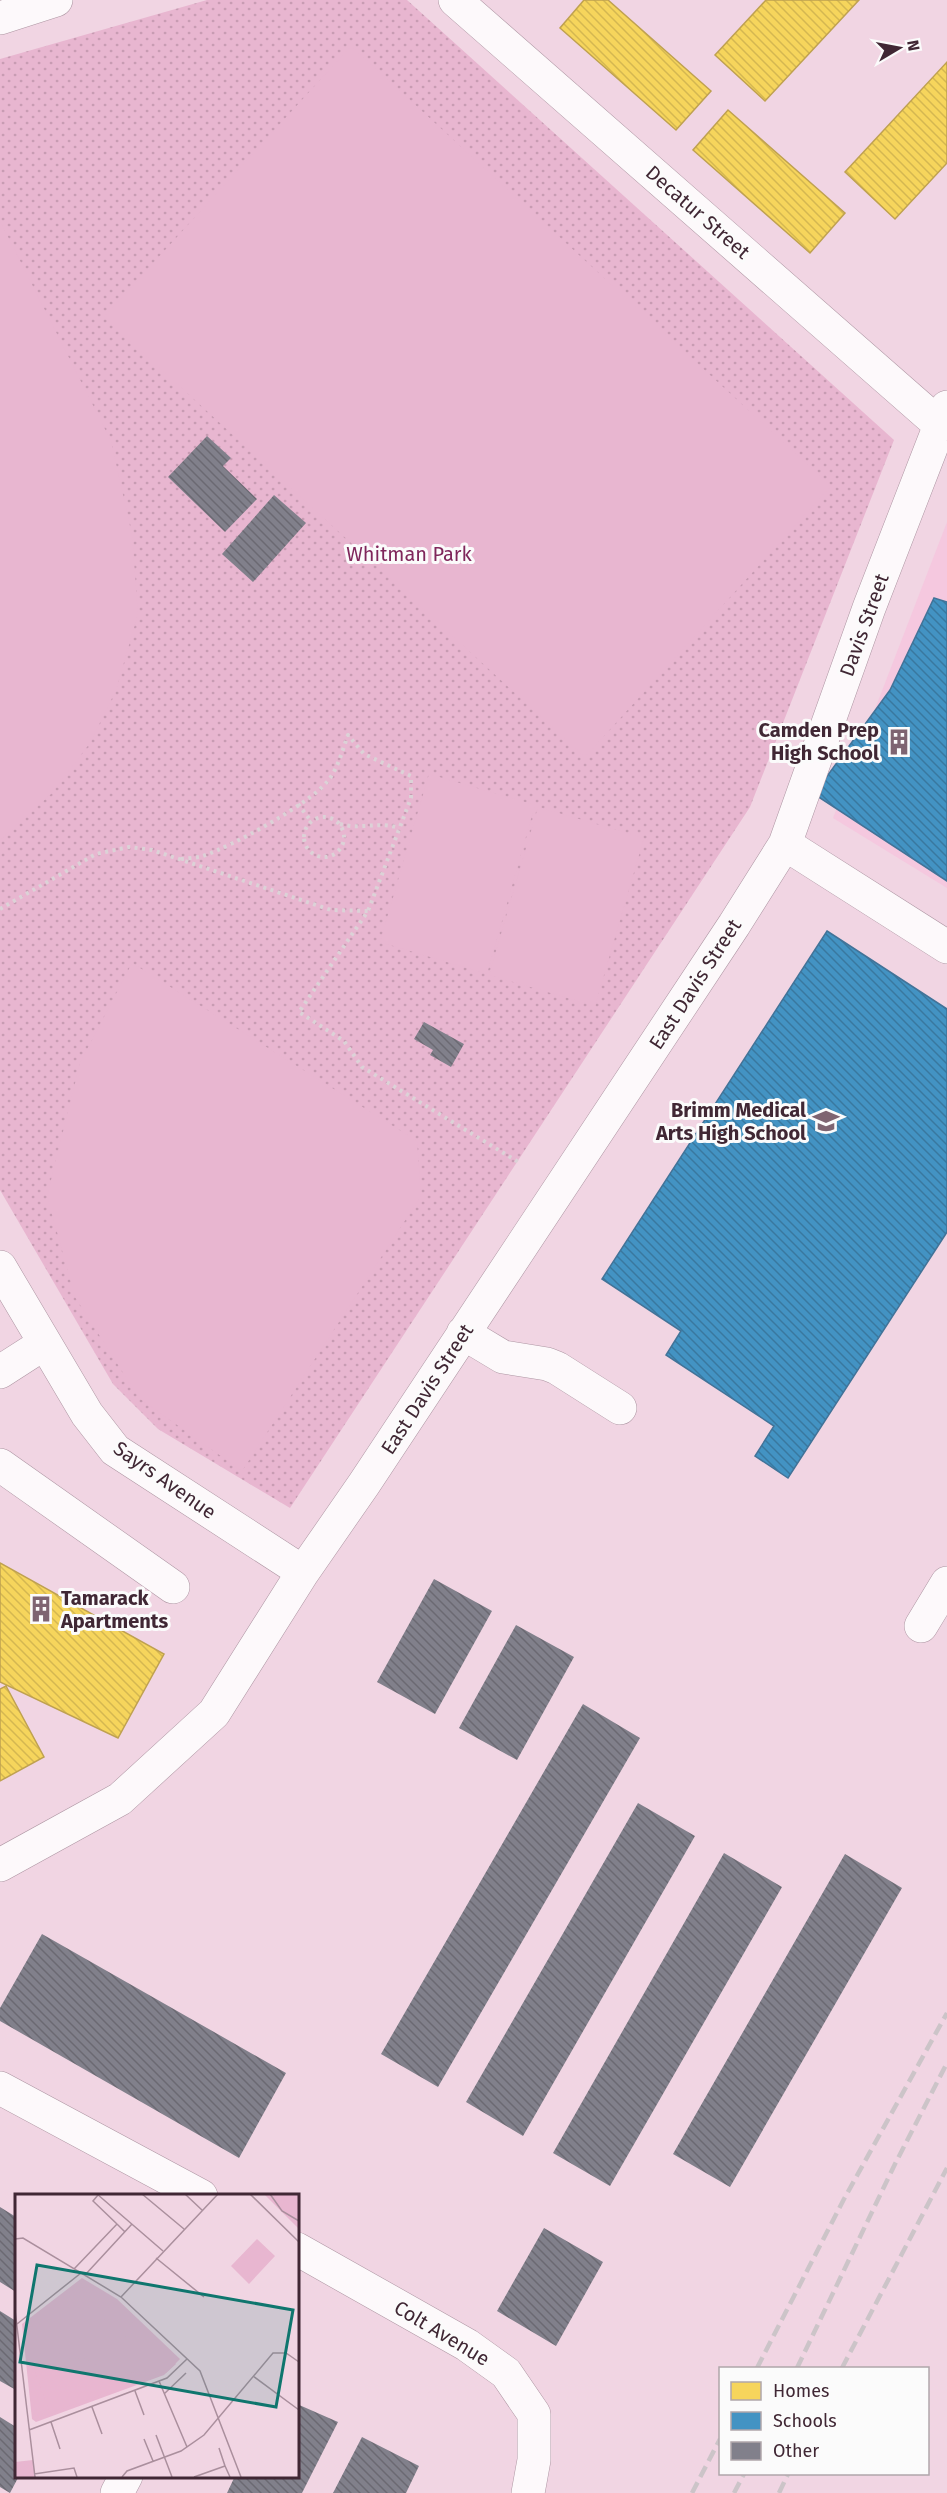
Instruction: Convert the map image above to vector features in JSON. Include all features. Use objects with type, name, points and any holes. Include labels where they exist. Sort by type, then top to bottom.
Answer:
[{"type":"street","points":[[0,18],[56,0]]},
{"type":"street","name":"Decatur Street","points":[[455,0],[944,416]]},
{"type":"street","name":"Davis Street","points":[[785,844],[869,608],[936,471],[944,416]]},
{"type":"street","points":[[785,844],[947,947]]},
{"type":"street","name":"East Davis Street","points":[[0,1865],[120,1799],[214,1713],[303,1572],[464,1334],[785,844]]},
{"type":"street","name":"Sayrs Avenue","points":[[0,1268],[87,1414],[115,1450],[303,1572]]},
{"type":"street","points":[[464,1334],[503,1357],[547,1364],[557,1368],[620,1408]]},
{"type":"street","points":[[0,1372],[45,1343]]},
{"type":"street","points":[[0,1465],[173,1587]]},
{"type":"street","points":[[921,1626],[947,1583]]},
{"type":"street","points":[[0,2088],[197,2194]]},
{"type":"street","points":[[140,2165],[159,2194]]},
{"type":"street","name":"Colt Avenue","points":[[298,2249],[468,2345],[506,2373],[534,2414],[534,2460],[528,2493]]},
{"type":"street","points":[[117,2493],[125,2478]]},
{"type":"path","points":[[180,860],[202,856],[275,820],[315,793],[335,771],[348,735],[364,754],[411,776],[411,798],[368,911],[299,1012],[344,1041],[362,1067],[520,1163]]},
{"type":"path","points":[[298,804],[311,821]]},
{"type":"path","points":[[339,823],[344,836],[340,849],[336,853],[323,857],[311,853],[304,842],[305,828],[311,821],[321,817],[328,817],[339,823],[356,827],[387,824],[399,828]]},
{"type":"path","points":[[0,909],[96,854],[114,848],[129,847],[152,850],[331,910],[368,911]]},
{"type":"shaded area","name":"Camden Prep High School","points":[[947,522],[947,888],[833,818]]},
{"type":"green space","name":"Whitman Park","points":[[207,0],[407,0],[894,440],[750,807],[290,1508],[158,1429],[113,1384],[0,1190],[0,59]]},
{"type":"green space","points":[[351,46],[831,486],[585,757],[104,317]]},
{"type":"green space","points":[[0,221],[111,441],[132,535],[138,614],[116,690],[90,743],[51,794],[0,840]]},
{"type":"green space","points":[[429,774],[535,805],[487,974],[380,942]]},
{"type":"green space","points":[[538,807],[644,838],[595,1006],[489,975]]},
{"type":"green space","points":[[132,963],[417,1141],[421,1196],[242,1471],[139,1398],[75,1297],[47,1196],[80,1063]]},
{"type":"building: Homes","points":[[584,0],[608,0],[711,91],[676,130],[560,28]]},
{"type":"building: Homes","points":[[766,0],[859,0],[765,101],[715,55]]},
{"type":"building: Homes","points":[[947,62],[947,163],[895,219],[845,172]]},
{"type":"building: Homes","points":[[728,110],[845,213],[810,253],[693,150]]},
{"type":"building: Homes","name":"Tamarack Apartments","points":[[0,1563],[164,1654],[118,1738],[0,1682]]},
{"type":"building: Homes","points":[[6,1686],[44,1757],[0,1781],[0,1689]]},
{"type":"building: Schools","name":"Camden Prep High School","points":[[934,598],[947,602],[947,881],[814,794],[890,690]]},
{"type":"building: Schools","name":"Brimm Medical Arts High School","points":[[827,931],[947,1009],[947,1232],[788,1478],[755,1456],[774,1426],[666,1355],[681,1331],[602,1279]]},
{"type":"building: Other","points":[[207,436],[231,458],[223,466],[257,499],[225,532],[168,477]]},
{"type":"building: Other","points":[[274,495],[306,523],[253,582],[222,554]]},
{"type":"building: Other","points":[[424,1022],[464,1044],[451,1067],[430,1055],[433,1050],[414,1039]]},
{"type":"building: Other","points":[[434,1579],[492,1611],[435,1714],[377,1682]]},
{"type":"building: Other","points":[[516,1625],[574,1657],[517,1760],[459,1728]]},
{"type":"building: Other","points":[[583,1704],[640,1738],[438,2087],[381,2054]]},
{"type":"building: Other","points":[[638,1803],[695,1836],[523,2136],[466,2102]]},
{"type":"building: Other","points":[[724,1853],[782,1887],[610,2186],[553,2153]]},
{"type":"building: Other","points":[[845,1854],[902,1888],[730,2187],[673,2154]]},
{"type":"building: Other","points":[[42,1934],[286,2073],[239,2158],[0,2021],[0,2008]]},
{"type":"building: Other","points":[[0,2207],[15,2216],[15,2291],[0,2282]]},
{"type":"building: Other","points":[[544,2228],[603,2262],[556,2346],[497,2311]]},
{"type":"building: Other","points":[[0,2311],[15,2320],[15,2389],[0,2381]]},
{"type":"building: Other","points":[[298,2404],[338,2422],[302,2493],[227,2493],[234,2478],[298,2478]]},
{"type":"building: Other","points":[[0,2417],[15,2426],[15,2478],[18,2478],[10,2493],[0,2487]]},
{"type":"building: Other","points":[[362,2437],[419,2466],[406,2493],[333,2493]]},
{"type":"railway","points":[[758,2367],[844,2199],[947,2013]]},
{"type":"railway","points":[[797,2367],[895,2164],[947,2063]]},
{"type":"railway","points":[[843,2367],[947,2168]]},
{"type":"railway","points":[[692,2493],[719,2441]]},
{"type":"railway","points":[[734,2493],[743,2475]]},
{"type":"railway","points":[[779,2493],[788,2475]]},
{"type":"place","name":"Camden Prep High School","points":[[899,742]]},
{"type":"place","name":"Brimm Medical Arts High School","points":[[826,1121]]},
{"type":"place","name":"Tamarack Apartments","points":[[41,1609]]}]
